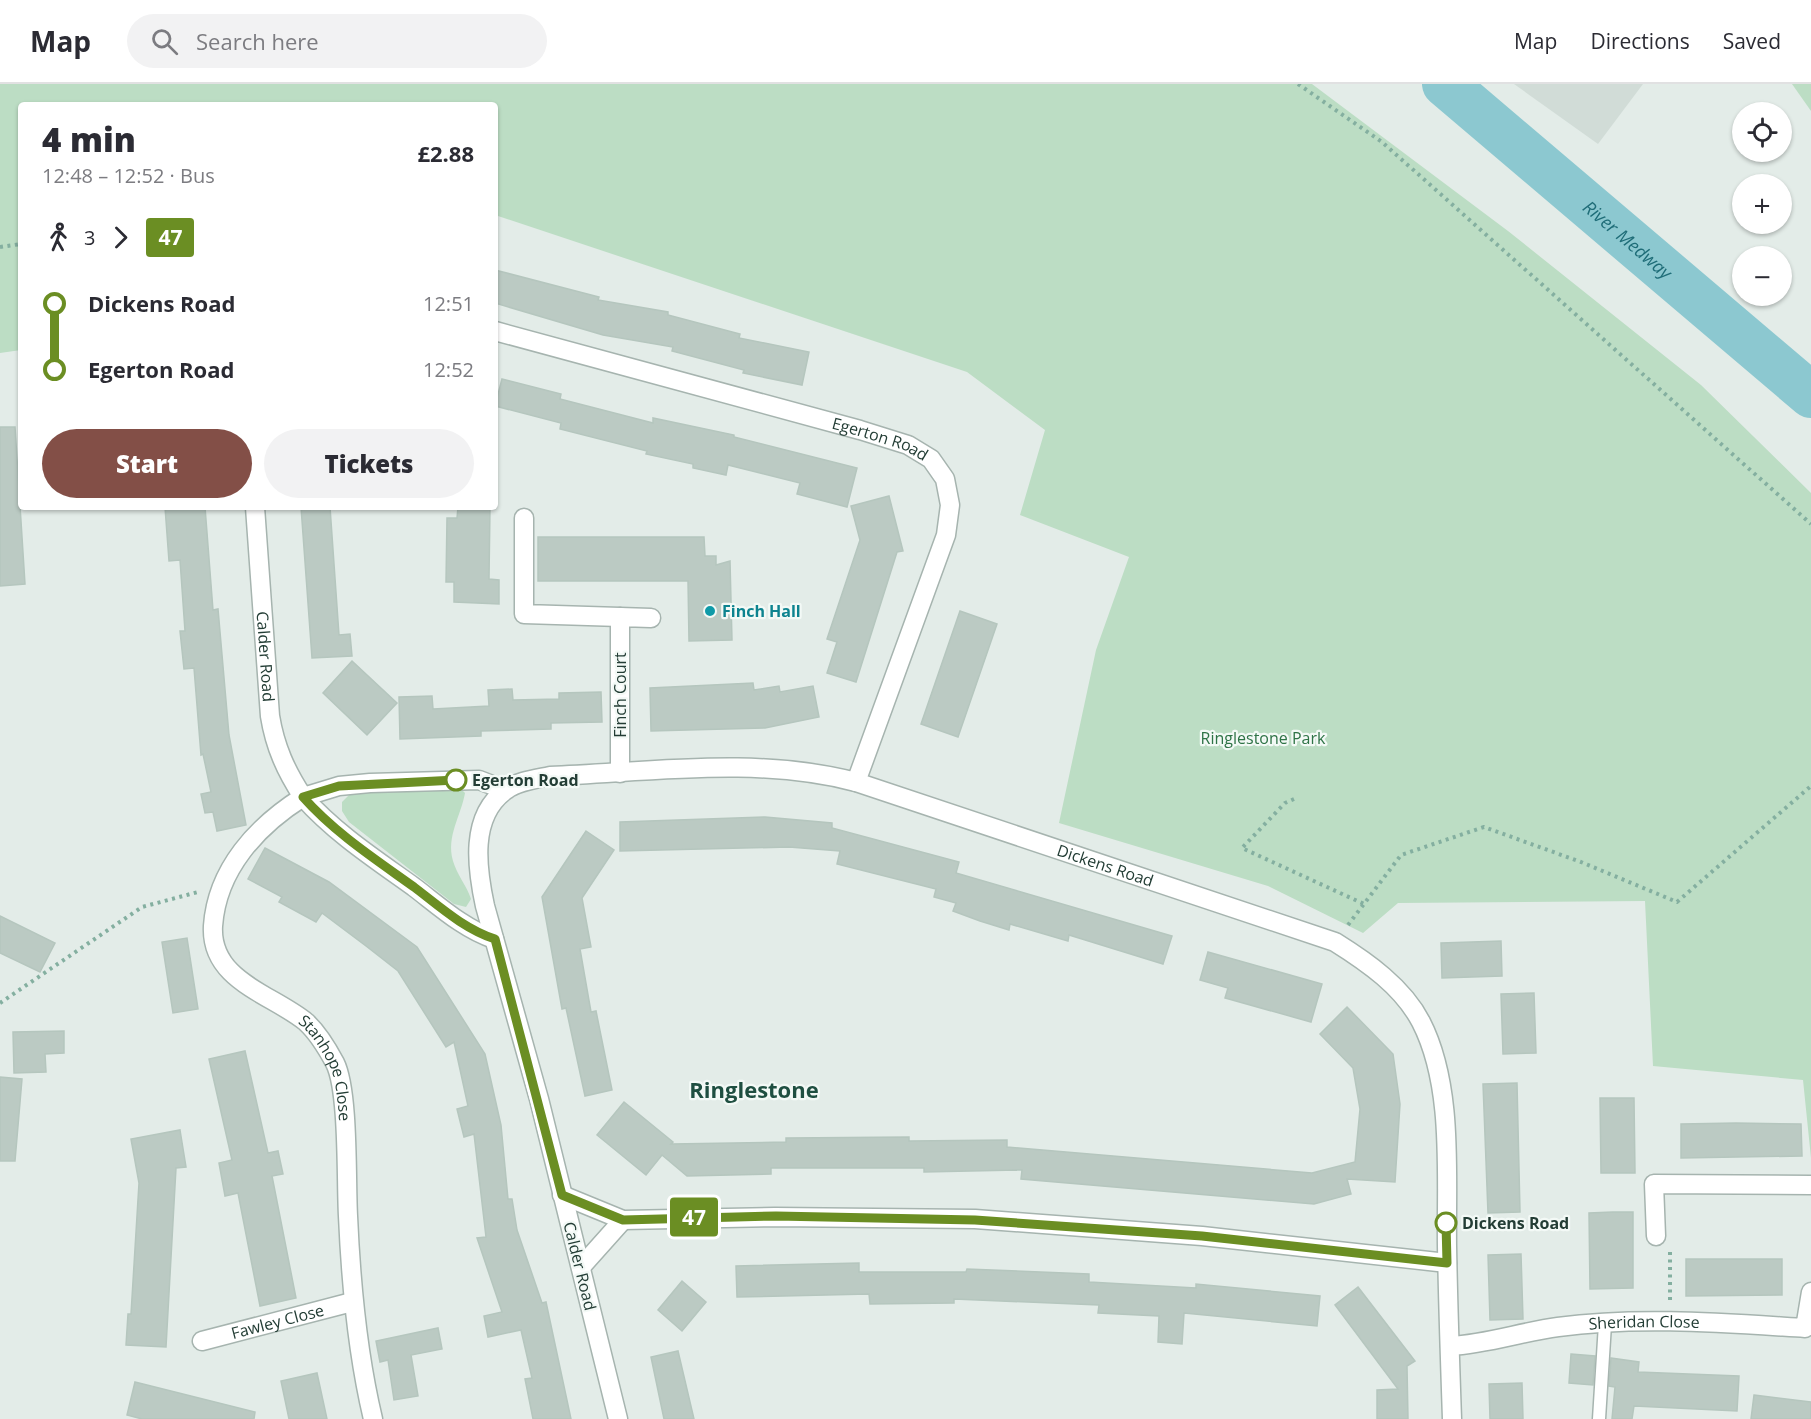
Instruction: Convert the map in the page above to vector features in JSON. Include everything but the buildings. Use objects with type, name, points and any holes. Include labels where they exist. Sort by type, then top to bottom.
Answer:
[{"type":"street","name":"Egerton Road","points":[[498,332],[860,430],[908,445],[931,459],[940,469],[949,490],[946,535],[856,782]]},
{"type":"street","name":"Calder Road","points":[[255,510],[271,725],[274,743],[284,765],[303,797],[352,843],[456,918],[480,934],[495,939]]},
{"type":"street","points":[[524,518],[524,614],[651,618]]},
{"type":"street","name":"Finch Court","points":[[620,617],[620,773]]},
{"type":"street","name":"Dickens Road","points":[[505,790],[530,780],[550,776],[785,768],[819,773],[856,782],[1335,942],[1360,957],[1400,994],[1420,1020],[1439,1073],[1443,1101],[1452,1419]]},
{"type":"street","points":[[303,797],[339,786],[370,783],[479,780],[505,790]]},
{"type":"street","name":"Calder Road","points":[[505,790],[489,810],[478,842],[479,879],[581,1267],[618,1419]]},
{"type":"street","name":"Stanhope Close","points":[[303,797],[275,814],[251,838],[223,885],[213,927],[217,952],[238,980],[307,1023],[320,1037],[336,1065],[343,1114],[352,1302],[373,1419]]},
{"type":"street","points":[[1656,1236],[1654,1184],[1811,1185]]},
{"type":"street","points":[[562,1195],[623,1220],[776,1216],[975,1220],[1202,1236],[1447,1263]]},
{"type":"street","points":[[581,1267],[623,1220]]},
{"type":"street","name":"Sheridan Close","points":[[1450,1346],[1492,1341],[1557,1327],[1605,1324],[1671,1323],[1805,1328],[1811,1292]]},
{"type":"street","name":"Fawley Close","points":[[202,1341],[352,1302]]},
{"type":"lane","points":[[1599,1419],[1605,1324]]},
{"type":"path","points":[[1298,84],[1382,142],[1811,524]]},
{"type":"path","points":[[0,247],[18,244]]},
{"type":"path","points":[[1335,942],[1401,855],[1484,827],[1581,862],[1677,902],[1811,786]]},
{"type":"path","points":[[1294,799],[1285,802],[1242,848],[1364,904]]},
{"type":"path","points":[[0,1004],[142,907],[223,885]]},
{"type":"path","points":[[1656,1236],[1670,1245],[1671,1323]]},
{"type":"shaded area","points":[[1514,84],[1643,84],[1598,144]]},
{"type":"green space","name":"Ringlestone Park","points":[[0,84],[1312,84],[1508,231],[1701,385],[1811,493],[1811,1158],[1803,1080],[1653,1066],[1645,901],[1398,903],[1363,933],[1268,886],[1059,823],[1096,650],[1129,557],[1020,515],[1045,430],[967,372],[498,216],[498,102],[18,102],[18,350],[0,353]]},
{"type":"green space","points":[[1792,84],[1811,84],[1811,111]]},
{"type":"green space","points":[[461,789],[465,793],[451,843],[451,852],[455,866],[471,899],[466,907],[454,904],[349,822],[342,811],[342,802],[352,792]]},
{"type":"waterway","name":"River Medway","points":[[1445,84],[1811,395]]},
{"type":"bus line","name":"47","points":[[456,780],[339,786],[303,797],[352,843],[456,918],[480,934],[495,939],[533,1077],[562,1195],[596,1211],[623,1220],[665,1217],[884,1216],[975,1220],[1202,1236],[1447,1263],[1446,1223]]},
{"type":"place","name":"Finch Hall","points":[[710,611]]},
{"type":"place","name":"Egerton Road","points":[[456,780]]},
{"type":"place","name":"Dickens Road","points":[[1446,1223]]},
{"type":"district","name":"Ringlestone","points":[[754,1089]]}]
